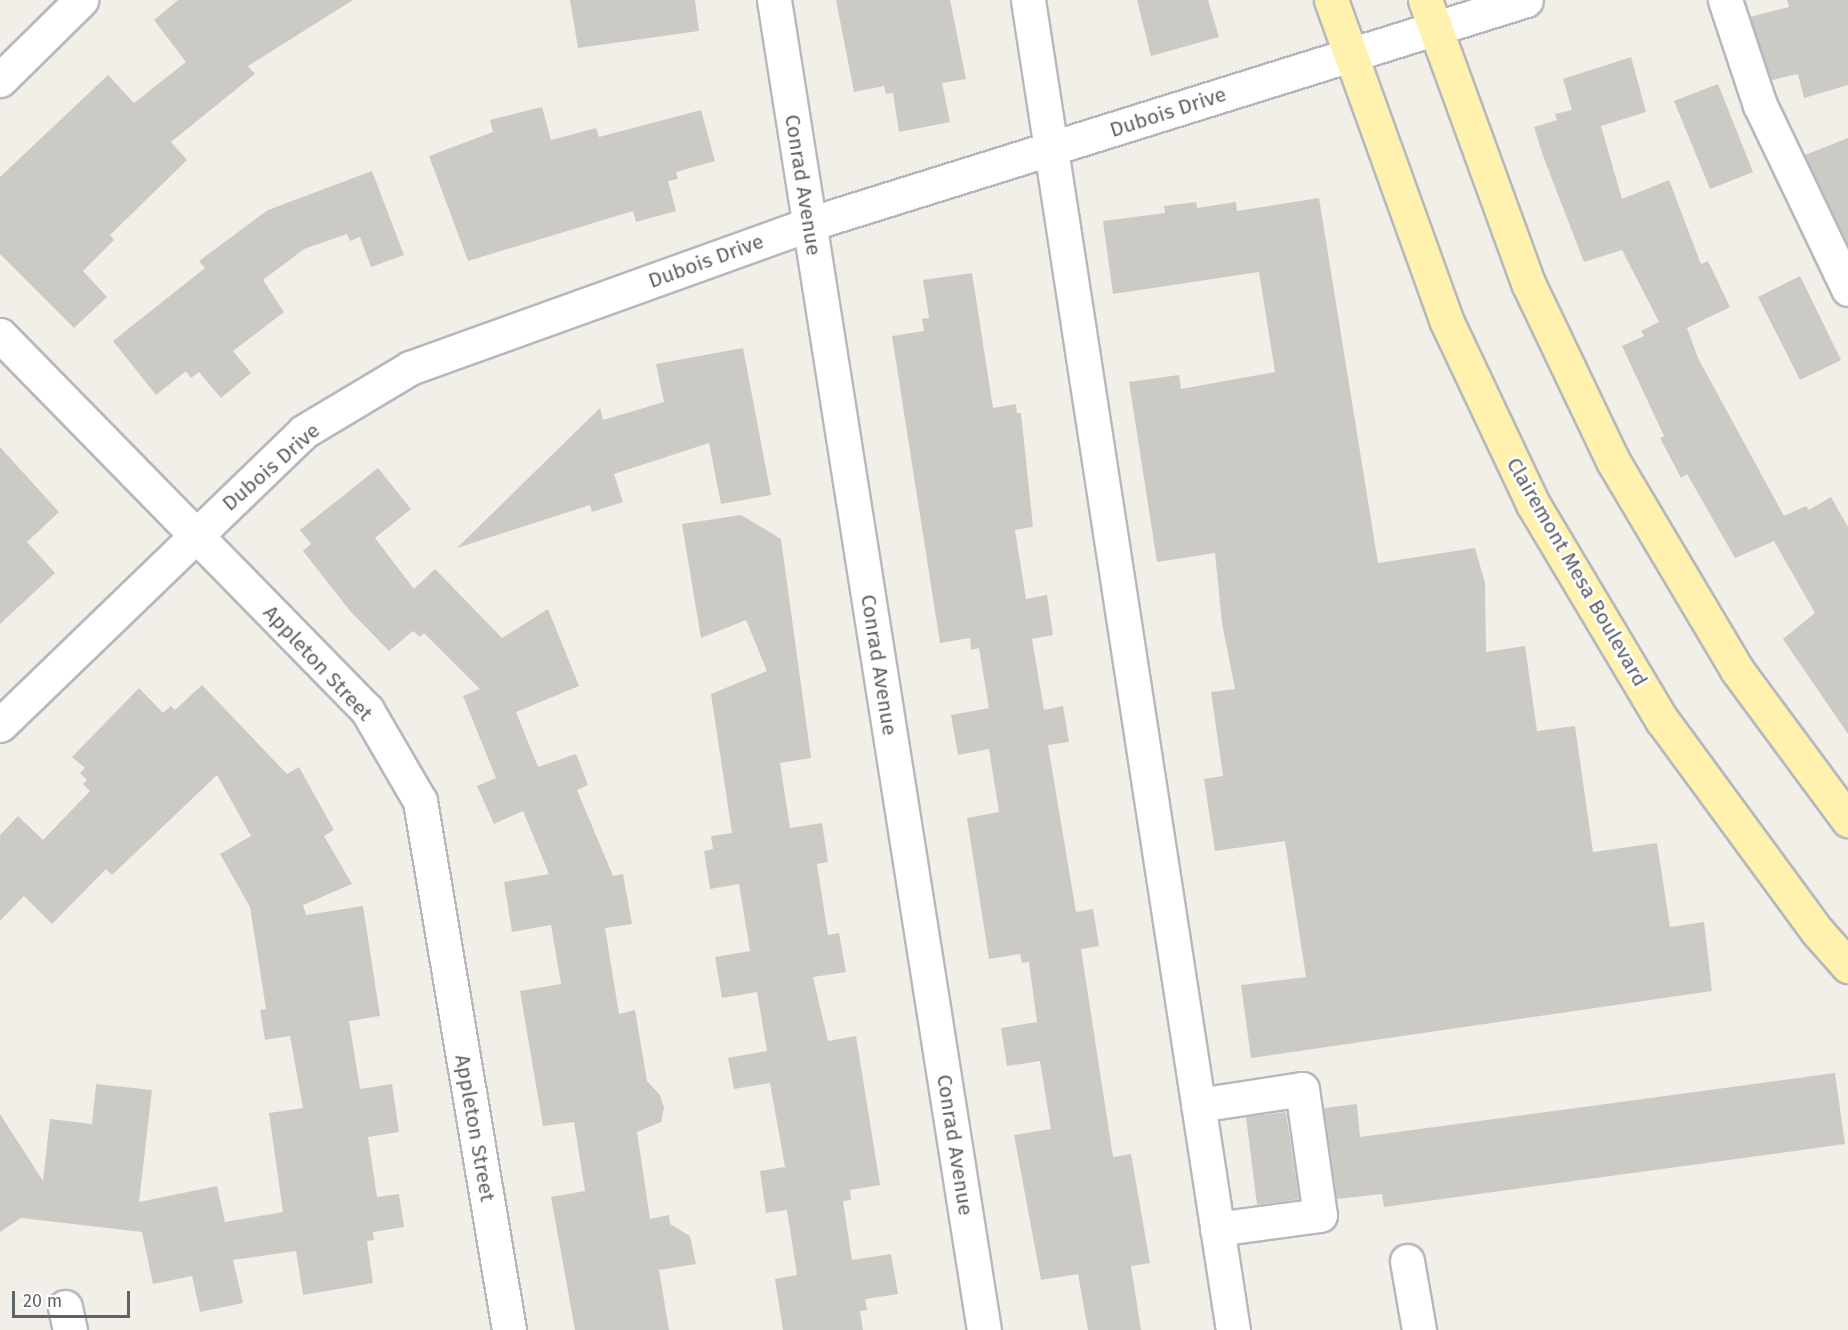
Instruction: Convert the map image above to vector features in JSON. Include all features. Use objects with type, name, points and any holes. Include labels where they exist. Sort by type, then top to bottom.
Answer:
[{"type":"main road","name":"Clairemont Mesa Boulevard","points":[[1331,0],[1347,53],[1446,320],[1533,504],[1662,720],[1817,931],[1848,966]]},
{"type":"main road","points":[[1429,14],[1529,285],[1613,461],[1737,669],[1848,820]]},
{"type":"street","points":[[0,80],[81,0]]},
{"type":"street","name":"Conrad Avenue","points":[[774,0],[984,1330]]},
{"type":"street","points":[[1028,0],[1233,1330]]},
{"type":"street","name":"Dubois Drive","points":[[0,725],[303,432],[410,368],[809,224],[1052,151],[1347,53],[1429,14],[1526,0]]},
{"type":"street","points":[[1725,0],[1760,105],[1848,289]]},
{"type":"street","name":"Appleton Street","points":[[0,335],[367,710],[420,801],[509,1330]]},
{"type":"street","points":[[1198,1105],[1302,1089],[1320,1215],[1217,1229]]},
{"type":"street","points":[[1407,1261],[1419,1330]]},
{"type":"building","points":[[178,0],[353,0],[248,66],[255,74],[171,142],[187,160],[110,235],[114,240],[83,271],[107,297],[74,328],[0,254],[0,177],[108,75],[134,103],[186,62],[154,20]]},
{"type":"building","points":[[570,0],[695,0],[699,31],[578,48]]},
{"type":"building","points":[[836,0],[950,0],[966,79],[942,83],[950,122],[899,132],[893,93],[886,94],[884,86],[854,92]]},
{"type":"building","points":[[1137,0],[1208,0],[1219,37],[1151,56]]},
{"type":"building","points":[[1787,0],[1848,0],[1848,85],[1804,98],[1798,74],[1772,80],[1750,17],[1789,7]]},
{"type":"building","points":[[1631,57],[1646,112],[1601,126],[1622,199],[1669,180],[1701,264],[1708,261],[1730,307],[1687,328],[1698,358],[1784,516],[1806,506],[1809,510],[1831,497],[1848,527],[1848,734],[1783,639],[1815,613],[1774,541],[1735,558],[1687,474],[1681,478],[1660,438],[1664,436],[1622,346],[1644,336],[1641,331],[1659,322],[1622,250],[1584,262],[1543,156],[1534,127],[1557,120],[1555,114],[1572,110],[1563,79]]},
{"type":"building","points":[[1718,84],[1753,172],[1710,189],[1674,101]]},
{"type":"building","points":[[542,107],[551,140],[596,128],[599,137],[701,110],[715,161],[676,172],[678,179],[668,181],[676,211],[636,222],[633,211],[468,261],[429,156],[493,132],[490,120]]},
{"type":"building","points":[[1848,138],[1848,246],[1805,155]]},
{"type":"building","points":[[372,171],[404,255],[371,267],[360,237],[350,241],[347,234],[304,249],[263,280],[284,312],[233,351],[251,373],[221,398],[199,372],[191,378],[186,371],[156,395],[113,341],[205,268],[199,261],[268,210]]},
{"type":"building","points":[[1319,198],[1378,563],[1475,548],[1485,583],[1486,652],[1525,646],[1537,731],[1575,726],[1593,852],[1657,843],[1670,927],[1704,922],[1712,991],[1251,1058],[1241,985],[1306,977],[1285,841],[1215,851],[1204,779],[1223,776],[1211,692],[1235,689],[1222,623],[1215,553],[1157,562],[1129,382],[1179,375],[1181,389],[1275,372],[1259,272],[1113,294],[1103,221],[1165,213],[1164,206],[1196,202],[1197,208],[1236,202],[1237,211]]},
{"type":"building","points":[[972,273],[993,408],[1016,404],[1017,413],[1021,413],[1033,527],[1015,530],[1026,599],[1047,595],[1053,635],[1032,639],[1044,710],[1063,706],[1069,742],[1048,745],[1076,912],[1093,909],[1099,946],[1081,949],[1113,1157],[1131,1154],[1150,1263],[1131,1266],[1141,1330],[1088,1330],[1078,1274],[1041,1280],[1014,1135],[1051,1129],[1040,1061],[1007,1066],[1001,1028],[1037,1022],[1029,962],[1022,963],[1020,954],[989,959],[967,818],[999,812],[989,749],[958,755],[951,715],[989,708],[979,648],[971,650],[970,638],[940,643],[892,336],[924,331],[922,319],[929,318],[923,280]]},
{"type":"building","points":[[1800,276],[1841,360],[1800,380],[1758,297]]},
{"type":"building","points":[[743,348],[771,495],[721,504],[709,443],[614,474],[623,502],[592,512],[590,505],[457,548],[600,408],[603,420],[664,402],[656,364]]},
{"type":"building","points":[[0,447],[59,512],[27,542],[55,573],[0,624]]},
{"type":"building","points":[[378,468],[411,509],[375,538],[414,589],[435,569],[502,638],[548,609],[579,686],[516,712],[538,767],[576,754],[588,785],[577,790],[613,876],[623,874],[632,924],[605,928],[619,1014],[635,1010],[647,1081],[660,1095],[664,1108],[661,1122],[637,1132],[650,1219],[669,1215],[670,1224],[690,1236],[696,1264],[659,1270],[669,1330],[575,1330],[551,1197],[585,1191],[574,1122],[543,1126],[520,991],[561,984],[551,925],[512,932],[504,882],[549,874],[523,811],[494,824],[477,786],[496,778],[463,696],[480,689],[424,633],[420,637],[413,631],[389,651],[351,612],[303,551],[311,544],[300,530]]},
{"type":"building","points":[[741,515],[781,539],[811,758],[780,763],[790,828],[822,823],[828,862],[817,864],[828,935],[839,933],[846,972],[813,977],[828,1041],[856,1036],[880,1185],[850,1190],[851,1200],[843,1201],[852,1260],[891,1254],[898,1294],[865,1299],[867,1310],[860,1311],[863,1330],[783,1330],[775,1279],[797,1275],[787,1210],[766,1213],[760,1171],[785,1167],[770,1083],[734,1089],[728,1058],[767,1051],[757,992],[722,998],[715,957],[750,951],[739,884],[710,889],[704,851],[713,849],[711,836],[732,833],[711,694],[767,671],[746,620],[701,638],[682,524]]},
{"type":"building","points":[[202,685],[287,774],[299,767],[334,830],[324,836],[352,884],[303,905],[306,915],[363,906],[380,1016],[349,1021],[360,1089],[392,1084],[399,1132],[368,1137],[377,1197],[399,1194],[404,1227],[373,1232],[374,1240],[367,1241],[373,1283],[303,1295],[296,1251],[233,1260],[243,1303],[200,1312],[192,1276],[153,1284],[142,1232],[21,1218],[0,1232],[0,1114],[43,1181],[50,1119],[92,1124],[96,1084],[152,1090],[139,1202],[217,1186],[225,1222],[283,1212],[269,1113],[303,1108],[290,1036],[265,1040],[260,1010],[266,1009],[250,907],[220,854],[251,836],[217,775],[112,875],[106,869],[52,924],[24,896],[0,921],[0,835],[18,816],[43,840],[90,791],[83,784],[87,780],[80,773],[85,768],[72,757],[139,688],[163,713],[171,706],[175,710]]},
{"type":"building","points":[[1835,1073],[1845,1144],[1384,1207],[1382,1194],[1337,1199],[1324,1108],[1357,1104],[1360,1137]]},
{"type":"building","points":[[1286,1112],[1299,1199],[1257,1205],[1246,1117]]}]
